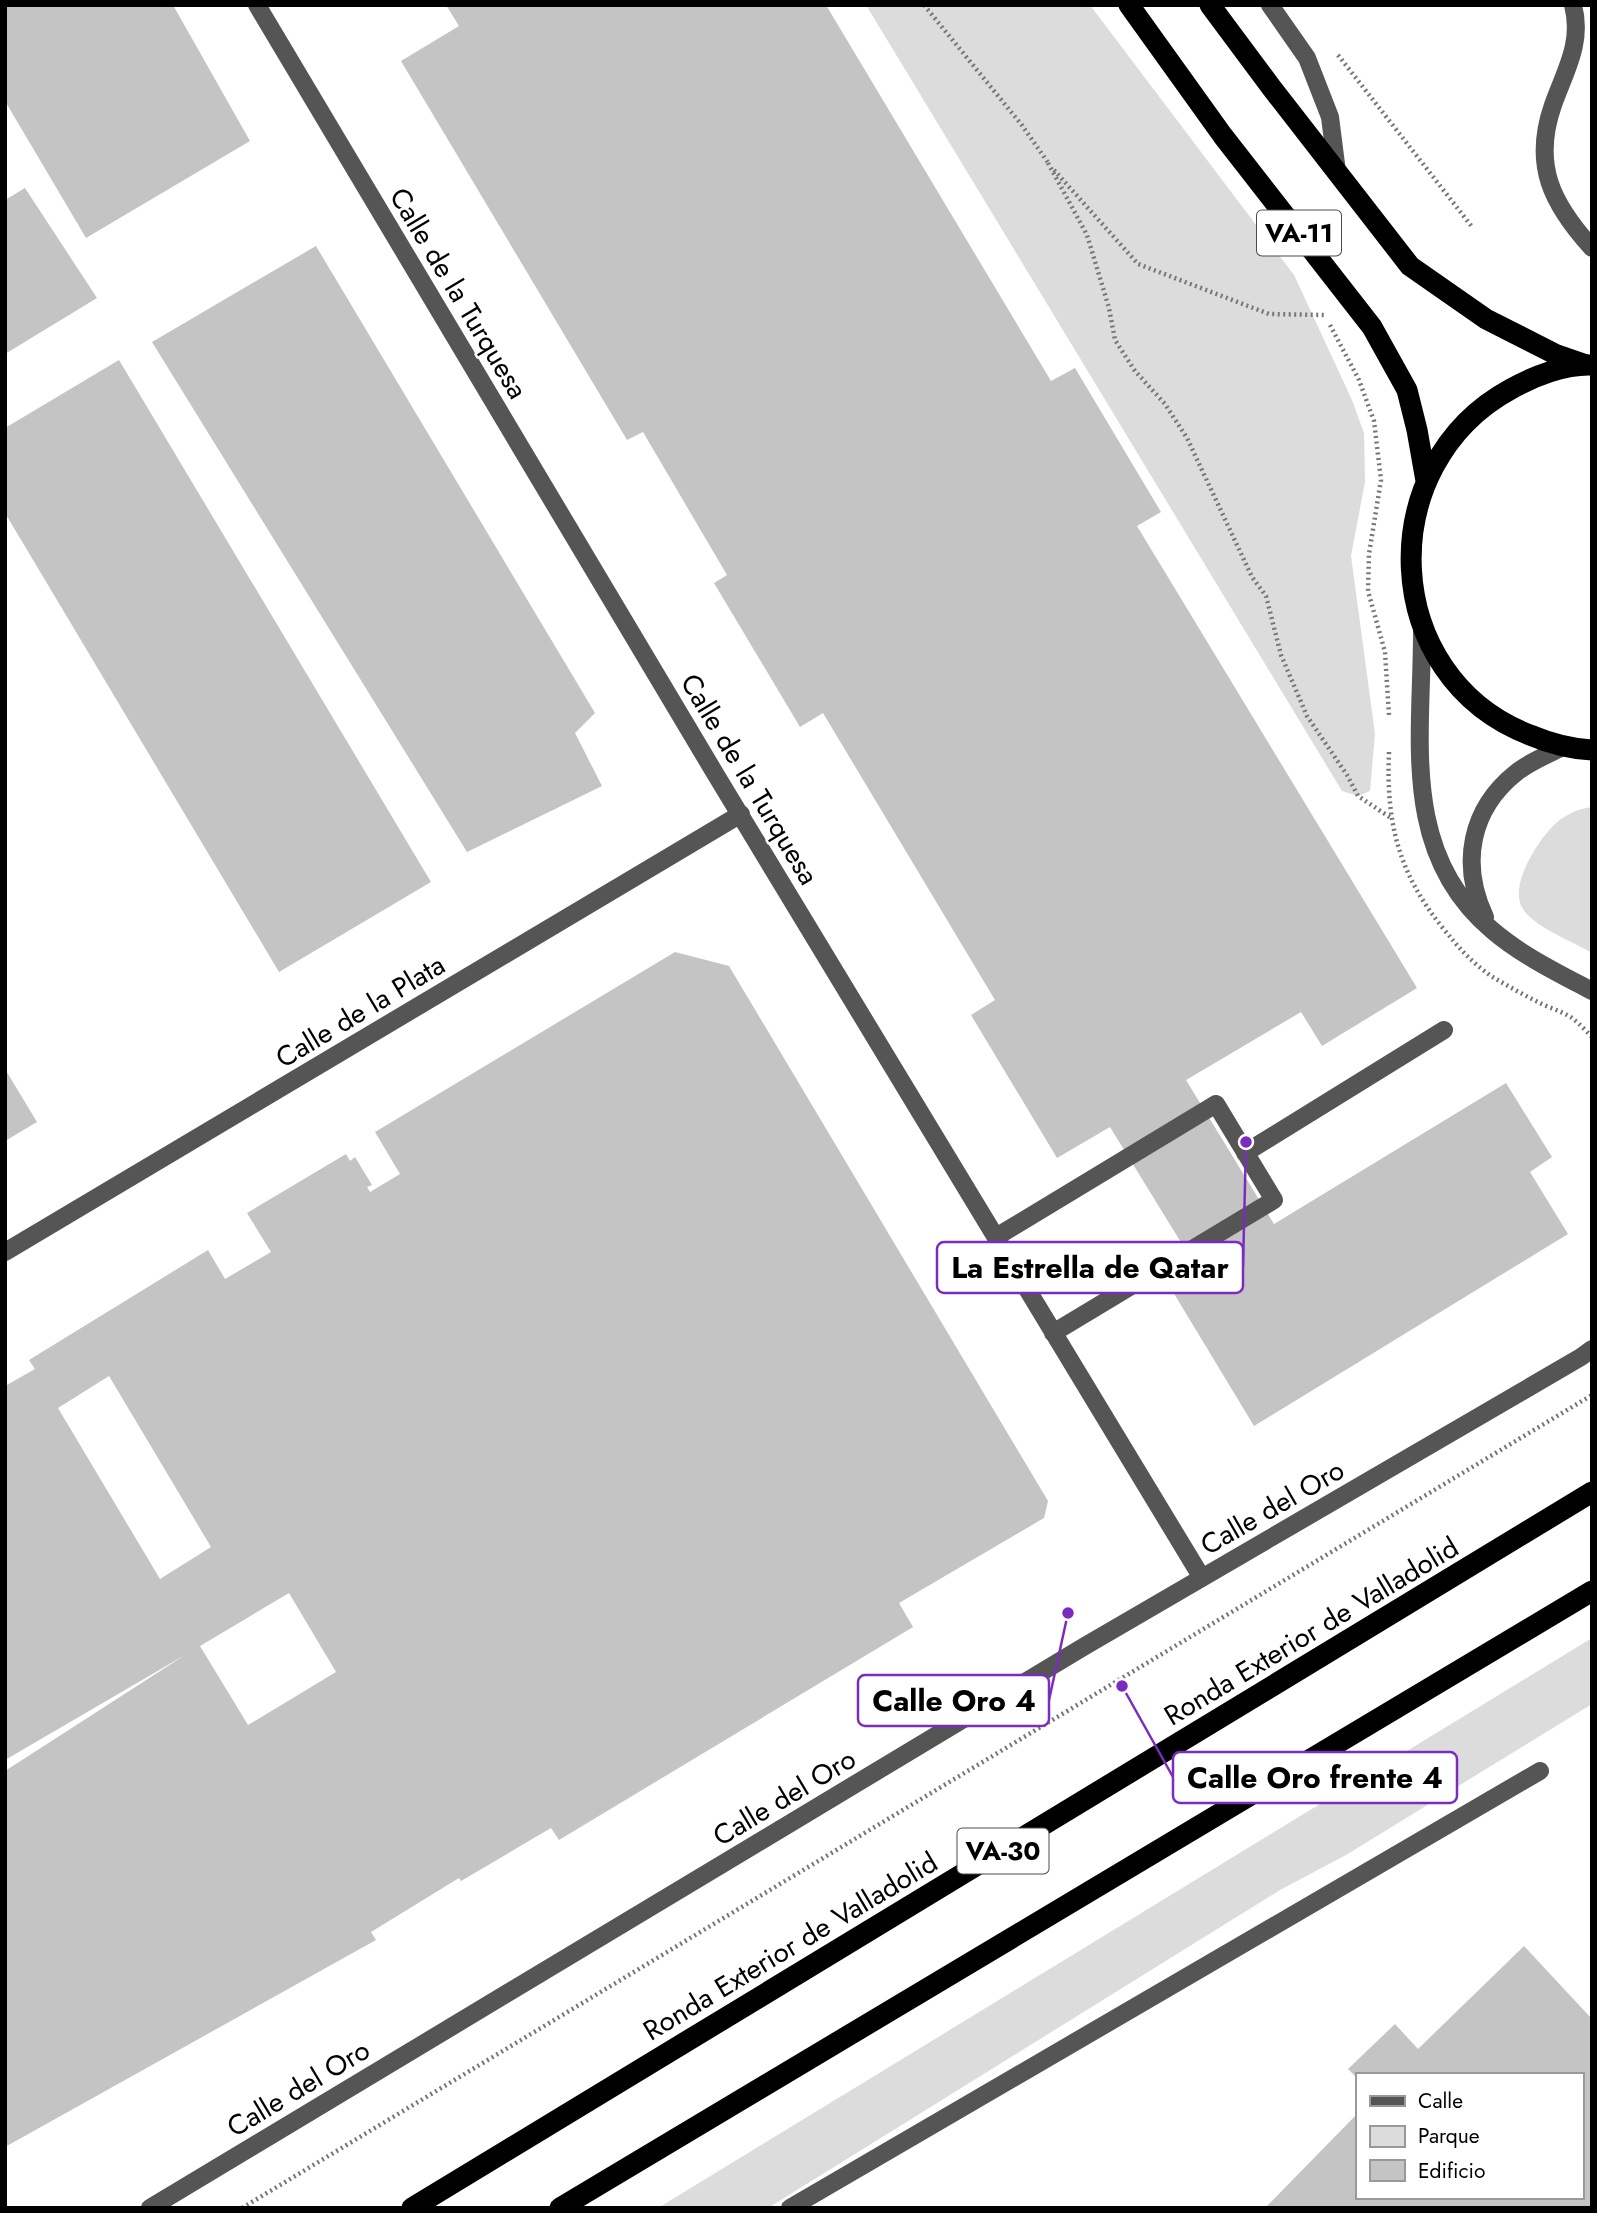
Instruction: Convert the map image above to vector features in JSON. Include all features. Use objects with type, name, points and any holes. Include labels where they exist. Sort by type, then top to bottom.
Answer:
[{"type":"highway","name":"VA-11","points":[[1129,5],[1223,136],[1371,327],[1407,390],[1426,481]]},
{"type":"highway","name":"VA-11","points":[[1210,5],[1410,265],[1486,319],[1557,355],[1589,365]]},
{"type":"highway","name":"VA-11","points":[[1589,365],[1548,373],[1522,383],[1486,405],[1458,431],[1426,481],[1412,526],[1410,571],[1414,600],[1422,626],[1443,667],[1469,697],[1494,718],[1521,732],[1565,746],[1592,750]]},
{"type":"highway","name":"Ronda Exterior de Valladolid","points":[[412,2208],[1592,1492]]},
{"type":"highway","name":"VA-30","points":[[560,2208],[1592,1591]]},
{"type":"street","name":"Calle de la Turquesa","points":[[257,5],[1202,1578]]},
{"type":"street","points":[[1573,5],[1576,15],[1574,46],[1568,70],[1553,104],[1545,149],[1546,171],[1556,202],[1568,222],[1592,248]]},
{"type":"street","points":[[1272,6],[1307,58],[1330,117],[1337,172]]},
{"type":"street","points":[[1422,626],[1419,776],[1431,841],[1460,898],[1491,930],[1524,953],[1592,991]]},
{"type":"street","points":[[1491,930],[1476,899],[1470,851],[1478,821],[1494,796],[1517,772],[1565,746]]},
{"type":"street","name":"Calle de la Plata","points":[[5,1252],[741,814]]},
{"type":"street","points":[[1245,1153],[1444,1030]]},
{"type":"street","points":[[996,1237],[1216,1104],[1274,1200],[1053,1333]]},
{"type":"street","name":"Calle del Oro","points":[[150,2208],[1202,1578],[1592,1349]]},
{"type":"street","points":[[790,2208],[1540,1770]]},
{"type":"path","points":[[924,5],[1021,124],[1048,163],[1087,235],[1109,308],[1115,340],[1135,371],[1164,404],[1187,438],[1252,577],[1266,597],[1281,655],[1307,716],[1358,796],[1391,818]]},
{"type":"path","points":[[1333,48],[1473,228]]},
{"type":"path","points":[[1048,163],[1138,264],[1269,314],[1324,315]]},
{"type":"path","points":[[242,2208],[1592,1395]]},
{"type":"green space","points":[[866,5],[1090,5],[1294,275],[1352,400],[1364,433],[1365,482],[1351,556],[1375,734],[1370,791],[1358,796],[1342,791]]},
{"type":"green space","points":[[1592,807],[1592,953],[1544,928],[1528,916],[1519,900],[1519,889],[1526,865],[1547,833],[1566,816]]},
{"type":"green space","points":[[1592,1638],[1592,1704],[1346,1855],[1280,1890],[768,2208],[658,2208]]},
{"type":"building","points":[[5,5],[173,5],[250,141],[86,238],[5,101]]},
{"type":"building","points":[[446,5],[826,5],[1051,381],[1075,368],[1161,512],[1137,526],[1417,988],[1322,1046],[1301,1012],[1186,1080],[1274,1224],[1506,1083],[1552,1157],[1530,1172],[1568,1234],[1254,1426],[1170,1287],[1198,1270],[1110,1127],[1057,1158],[971,1015],[995,1000],[823,713],[800,727],[714,583],[727,575],[643,432],[627,440],[401,61],[459,26]]},
{"type":"building","points":[[25,188],[97,298],[5,354],[5,200]]},
{"type":"building","points":[[316,246],[595,713],[575,733],[602,786],[467,852],[152,342]]},
{"type":"building","points":[[119,360],[431,882],[279,972],[5,513],[5,428]]},
{"type":"building","points":[[675,952],[729,966],[1048,1501],[1044,1518],[899,1603],[913,1627],[559,1840],[551,1828],[461,1881],[459,1878],[371,1932],[376,1940],[5,2147],[5,1771],[185,1655],[5,1760],[5,1386],[35,1369],[29,1360],[208,1250],[225,1279],[271,1252],[247,1213],[346,1154],[350,1161],[355,1157],[372,1185],[367,1187],[370,1192],[400,1174],[375,1132]],"holes":[[[109,1376],[211,1547],[160,1579],[58,1408]],[[289,1593],[336,1672],[248,1725],[200,1646]]]},
{"type":"building","points":[[5,1069],[37,1122],[5,1141]]},
{"type":"building","points":[[1524,1946],[1592,2019],[1592,2208],[1265,2208],[1356,2115],[1356,2199],[1583,2199],[1583,2073],[1356,2073],[1356,2077],[1348,2069],[1395,2024],[1418,2049]]},
{"type":"place","name":"La Estrella de Qatar","points":[[1246,1142]]},
{"type":"place","name":"Calle Oro 4","points":[[1068,1613]]},
{"type":"place","name":"Calle Oro frente 4","points":[[1122,1686]]}]
